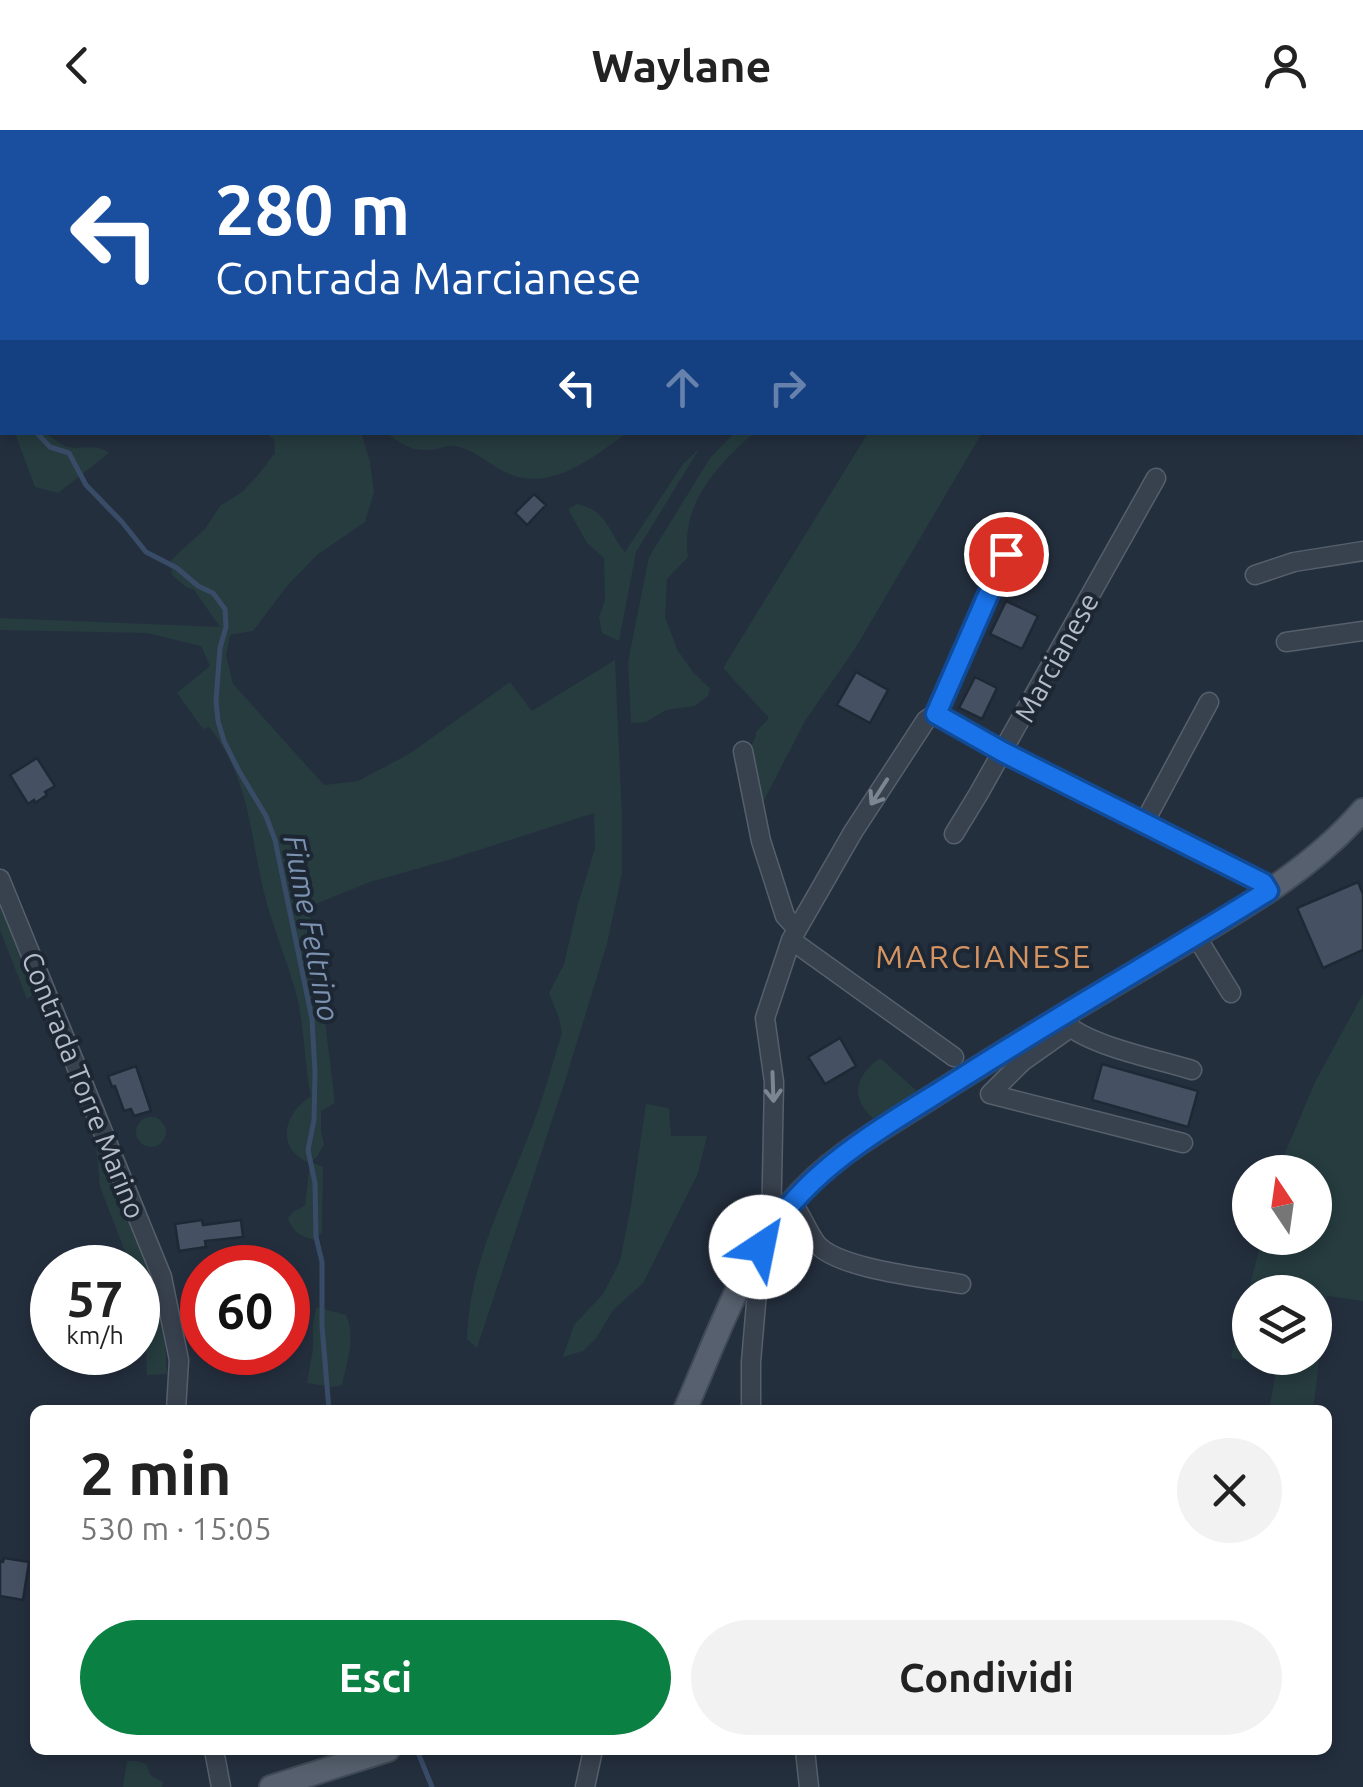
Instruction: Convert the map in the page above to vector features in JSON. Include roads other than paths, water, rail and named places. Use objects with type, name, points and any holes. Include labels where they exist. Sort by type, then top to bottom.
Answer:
[{"type":"main road","points":[[687,1405],[740,1285],[771,1229],[792,1202],[837,1159],[1065,1022],[1268,891],[1317,856],[1363,810]]},
{"type":"main road","points":[[271,1787],[372,1755]]},
{"type":"street","name":"Marcianese","points":[[954,834],[1156,478]]},
{"type":"street","points":[[1255,575],[1294,562],[1363,551]]},
{"type":"street","points":[[771,1229],[774,1082],[765,1018],[794,935],[853,832],[926,720],[936,714],[1006,554]]},
{"type":"street","points":[[1286,642],[1363,630]]},
{"type":"street","points":[[1144,823],[1210,702]]},
{"type":"street","points":[[936,714],[1263,883],[1268,891]]},
{"type":"street","points":[[743,752],[762,842],[794,935],[954,1057]]},
{"type":"street","name":"Contrada Torre Marino","points":[[0,880],[162,1277],[179,1360],[176,1405]]},
{"type":"street","points":[[1196,936],[1231,993]]},
{"type":"street","points":[[1183,1143],[990,1094],[1065,1022],[1086,1038],[1192,1070]]},
{"type":"street","points":[[792,1202],[818,1246],[845,1262],[961,1284]]},
{"type":"street","points":[[751,1264],[758,1280],[751,1405]]},
{"type":"street","points":[[215,1755],[221,1787]]},
{"type":"street","points":[[586,1787],[592,1755]]},
{"type":"street","points":[[806,1755],[809,1787]]},
{"type":"waterway","name":"Fiume Feltrino","points":[[39,435],[50,447],[69,453],[86,485],[146,552],[213,593],[225,609],[216,701],[218,721],[224,741],[275,840],[312,1019],[314,1120],[308,1150],[322,1262],[329,1405]]},
{"type":"waterway","name":"Fiume Feltrino","points":[[419,1755],[432,1787]]},
{"type":"district","name":"MARCIANESE","points":[[984,956]]}]
